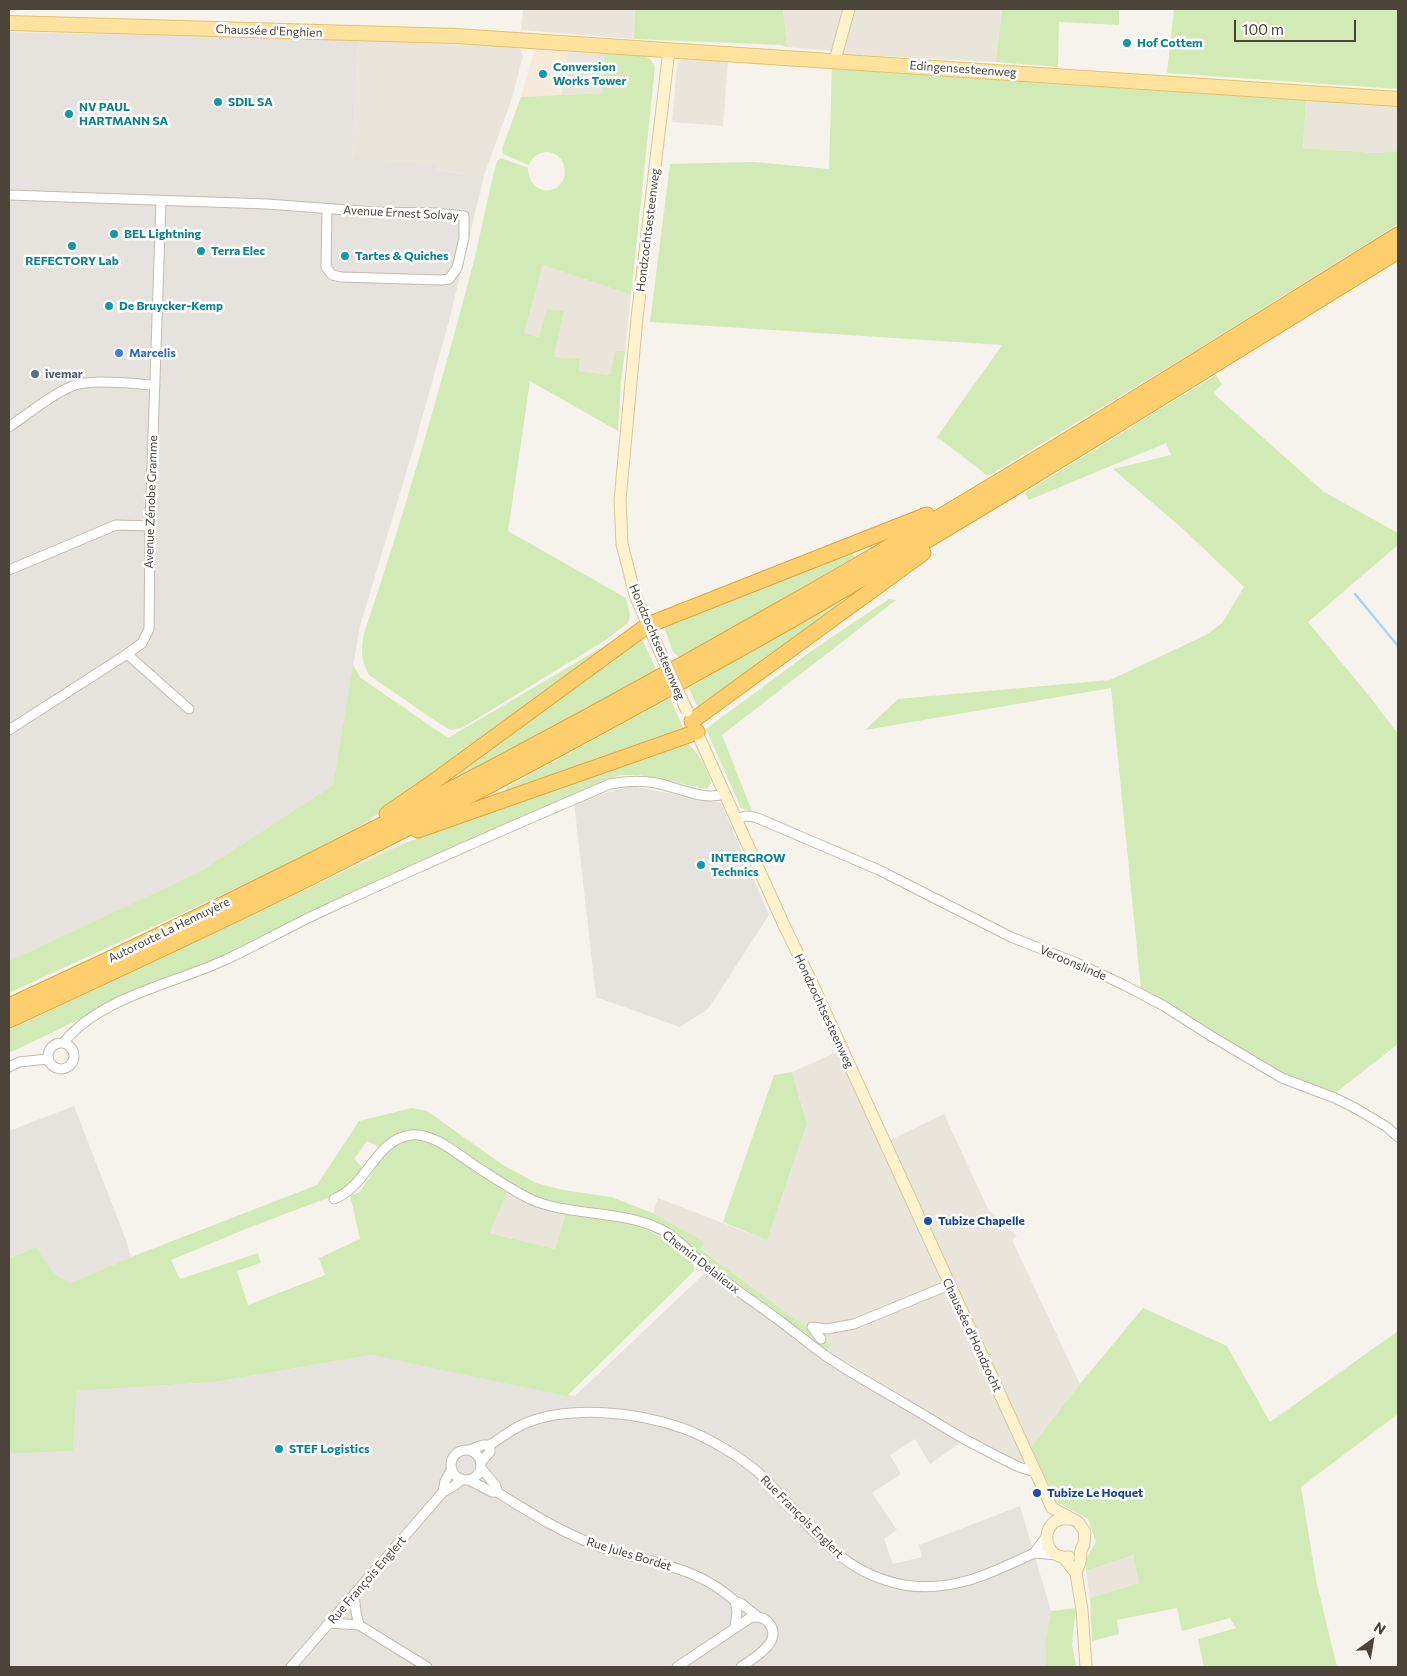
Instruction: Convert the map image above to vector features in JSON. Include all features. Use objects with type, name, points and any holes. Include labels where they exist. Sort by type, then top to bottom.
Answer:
[{"type":"highway","points":[[310,862],[330,846],[374,822],[432,783],[650,630],[929,514],[962,504],[1398,235]]},
{"type":"highway","points":[[327,869],[513,772],[790,620],[1072,454],[1398,251]]},
{"type":"highway","name":"Autoroute La Hennuyère","points":[[9,1006],[329,853],[508,760],[647,685],[962,504]]},
{"type":"highway","points":[[327,869],[692,721],[926,550],[945,530]]},
{"type":"highway","name":"Autoroute La Hennuyère","points":[[9,1020],[327,869]]},
{"type":"main road","points":[[835,60],[849,9]]},
{"type":"main road","name":"Chaussée d'Enghien","points":[[9,24],[456,36],[529,41]]},
{"type":"main road","name":"Edingensesteenweg","points":[[529,41],[1398,98]]},
{"type":"main road","name":"Hondzochtsesteenweg","points":[[669,50],[637,318],[620,500],[622,544],[635,596],[893,1162]]},
{"type":"main road","name":"Chaussée d'Hondzocht","points":[[893,1162],[1052,1508]]},
{"type":"main road","points":[[1076,1573],[1060,1556],[1049,1548],[1049,1517],[1052,1508],[1069,1519],[1078,1522],[1084,1532],[1085,1538],[1076,1573],[1082,1610],[1086,1667]]},
{"type":"main road","points":[[1048,1532],[1058,1520],[1069,1519]]},
{"type":"main road","points":[[1060,1556],[1071,1556],[1081,1550]]},
{"type":"street","name":"Avenue Ernest Solvay","points":[[9,195],[267,204],[464,216],[464,238],[457,268],[449,279],[440,280],[340,277],[332,275],[326,267],[327,209]]},
{"type":"street","name":"Avenue Zénobe Gramme","points":[[9,730],[127,654],[142,643],[149,629],[150,526],[161,201]]},
{"type":"street","points":[[9,427],[71,386],[84,383],[155,385]]},
{"type":"street","points":[[9,570],[116,525],[150,526]]},
{"type":"street","points":[[127,654],[189,709]]},
{"type":"street","points":[[63,1043],[72,1032],[81,1027],[89,1018],[121,1001],[225,960],[438,858],[610,784],[630,780],[655,783],[704,795],[718,797],[724,794]]},
{"type":"street","name":"Veroonslinde","points":[[736,819],[746,816],[755,817],[879,870],[1011,937],[1077,963],[1124,985],[1164,1006],[1282,1078],[1356,1108],[1387,1127],[1398,1137]]},
{"type":"street","points":[[63,1043],[70,1046],[75,1058],[71,1065],[64,1070],[56,1069],[48,1059],[50,1049],[56,1044],[63,1043]]},
{"type":"street","points":[[9,1067],[19,1062],[48,1059]]},
{"type":"street","name":"Chemin Delalieux","points":[[334,1199],[354,1187],[389,1144],[401,1137],[414,1134],[430,1138],[440,1142],[515,1191],[544,1204],[622,1217],[652,1225],[662,1230],[748,1299],[829,1358],[964,1439],[1020,1467],[1035,1472]]},
{"type":"street","points":[[820,1339],[812,1327],[827,1329],[854,1324],[949,1284]]},
{"type":"street","name":"Rue François Englert","points":[[490,1445],[524,1424],[547,1417],[595,1413],[638,1416],[683,1428],[721,1446],[760,1474],[829,1547],[842,1558],[880,1578],[920,1587],[946,1586],[979,1578],[1034,1553]]},
{"type":"street","points":[[443,1492],[466,1479],[476,1476],[490,1452],[490,1445],[461,1450],[455,1454],[451,1461],[452,1469],[456,1476],[466,1479]]},
{"type":"street","points":[[469,1450],[477,1454],[481,1465],[496,1486],[497,1492]]},
{"type":"street","points":[[443,1492],[445,1481],[452,1469]]},
{"type":"street","name":"Rue Jules Bordet","points":[[466,1479],[492,1492],[497,1492],[571,1535],[614,1552],[689,1572],[711,1582],[758,1617],[766,1620],[772,1627],[772,1641],[758,1655],[741,1667]]},
{"type":"street","name":"Rue François Englert","points":[[291,1667],[443,1492]]},
{"type":"street","points":[[1048,1532],[1034,1553],[1060,1556]]},
{"type":"street","points":[[354,1595],[359,1625]]},
{"type":"street","points":[[735,1601],[737,1612],[735,1628]]},
{"type":"street","points":[[677,1667],[750,1618],[758,1617]]},
{"type":"street","points":[[330,1623],[359,1625],[427,1667]]},
{"type":"shaded area","points":[[523,9],[635,9],[634,39],[521,30]]},
{"type":"shaded area","points":[[783,9],[844,9],[833,51],[787,47]]},
{"type":"shaded area","points":[[854,9],[1002,9],[996,62],[842,54]]},
{"type":"shaded area","points":[[9,32],[358,40],[352,159],[437,164],[437,171],[484,176],[449,321],[416,440],[360,626],[333,785],[201,871],[9,961]]},
{"type":"shaded area","points":[[358,40],[518,47],[523,55],[512,98],[484,176],[437,171],[437,165],[352,160]]},
{"type":"shaded area","points":[[538,49],[568,52],[561,95],[521,97],[533,55]]},
{"type":"shaded area","points":[[568,52],[605,54],[604,93],[561,95]]},
{"type":"shaded area","points":[[688,57],[728,62],[723,126],[672,122],[677,65],[680,60]]},
{"type":"shaded area","points":[[1306,97],[1398,106],[1398,151],[1376,153],[1303,148]]},
{"type":"shaded area","points":[[543,265],[631,295],[625,351],[615,351],[610,375],[579,371],[580,358],[554,357],[564,311],[539,337],[524,333]]},
{"type":"shaded area","points":[[631,786],[721,803],[769,915],[708,1009],[680,1027],[596,997],[574,802]]},
{"type":"shaded area","points":[[837,1052],[1026,1462],[1015,1461],[946,1424],[826,1352],[831,1345],[723,1266],[701,1248],[703,1242],[653,1213],[658,1198],[767,1240],[807,1124],[792,1072]]},
{"type":"shaded area","points":[[74,1106],[131,1257],[71,1283],[64,1281],[49,1269],[37,1247],[9,1258],[9,1131]]},
{"type":"shaded area","points":[[944,1114],[988,1209],[1017,1236],[1012,1240],[1080,1384],[1031,1447],[890,1140]]},
{"type":"shaded area","points":[[508,1190],[566,1213],[555,1249],[490,1233]]},
{"type":"shaded area","points":[[705,1273],[860,1382],[963,1441],[930,1464],[915,1439],[890,1455],[901,1474],[872,1493],[897,1530],[884,1539],[893,1564],[922,1557],[919,1545],[1020,1506],[1051,1611],[1045,1641],[1046,1667],[9,1667],[9,1454],[73,1451],[77,1391],[215,1382],[371,1355],[575,1396]]},
{"type":"shaded area","points":[[1133,1555],[1139,1583],[1090,1598],[1086,1571]]},
{"type":"green space","points":[[635,9],[783,9],[787,47],[782,45],[634,39]]},
{"type":"green space","points":[[1002,9],[1119,9],[1119,25],[1059,22],[1058,67],[996,62]]},
{"type":"green space","points":[[1174,9],[1398,9],[1398,89],[1167,73]]},
{"type":"green space","points":[[605,54],[645,56],[651,60],[655,67],[631,295],[543,265],[524,333],[539,337],[547,309],[564,311],[554,357],[580,358],[579,371],[610,375],[615,351],[625,351],[618,431],[530,381],[508,531],[626,598],[630,615],[628,623],[604,641],[462,728],[450,730],[369,675],[362,652],[365,630],[408,497],[434,407],[475,258],[497,161],[501,158],[528,168],[532,182],[543,190],[558,187],[564,179],[565,169],[561,160],[550,152],[537,155],[529,165],[503,154],[502,149],[521,97],[603,93]]},
{"type":"green space","points":[[832,68],[1306,97],[1303,148],[1376,153],[1398,151],[1398,224],[1195,351],[988,476],[937,437],[1002,345],[650,322],[670,164],[754,162],[829,169]]},
{"type":"green space","points":[[1216,375],[1222,384],[1213,393],[1324,492],[1398,533],[1398,545],[1308,622],[1398,734],[1398,1044],[1335,1093],[1291,1077],[1230,1043],[1141,989],[1111,688],[865,730],[898,699],[1110,680],[1206,635],[1222,623],[1244,587],[1183,529],[1113,469],[1171,455],[1166,443],[1029,500],[1025,493]]},
{"type":"green space","points":[[851,551],[855,557],[688,653],[679,657],[673,652],[664,626]]},
{"type":"green space","points":[[889,599],[896,600],[722,735],[752,811],[741,808],[706,729],[814,649]]},
{"type":"green space","points":[[840,600],[843,605],[701,707],[697,706],[689,688]]},
{"type":"green space","points":[[623,635],[626,638],[362,825],[278,869],[9,993],[9,961],[201,871],[333,785],[353,665],[360,677],[448,738]]},
{"type":"green space","points":[[641,637],[657,671],[460,775],[458,770]]},
{"type":"green space","points":[[670,698],[684,730],[506,795],[506,788]]},
{"type":"green space","points":[[684,741],[698,754],[707,771],[711,783],[707,789],[639,775],[620,775],[313,910],[233,952],[114,1003],[9,1053],[9,1030],[400,845]]},
{"type":"green space","points":[[792,1072],[807,1124],[767,1240],[723,1222],[774,1075]]},
{"type":"green space","points":[[412,1108],[427,1111],[503,1165],[536,1183],[563,1190],[611,1197],[653,1213],[704,1242],[701,1249],[831,1345],[826,1352],[707,1264],[680,1241],[650,1223],[546,1202],[500,1180],[427,1133],[407,1130],[396,1134],[381,1148],[367,1141],[354,1159],[365,1170],[352,1186],[338,1194],[171,1260],[180,1279],[258,1253],[261,1263],[237,1271],[248,1305],[325,1275],[319,1258],[360,1239],[350,1195],[359,1193],[382,1158],[391,1148],[414,1138],[436,1143],[508,1190],[490,1233],[555,1249],[566,1213],[634,1223],[675,1244],[693,1260],[694,1271],[567,1396],[371,1355],[215,1382],[77,1391],[73,1451],[9,1454],[9,1258],[37,1247],[54,1273],[71,1283],[131,1257],[317,1185],[359,1121]]},
{"type":"green space","points":[[1143,1308],[1227,1346],[1270,1422],[1398,1331],[1398,1414],[1301,1487],[1316,1580],[1337,1667],[1204,1667],[1198,1639],[1236,1628],[1230,1618],[1182,1631],[1177,1608],[1117,1620],[1119,1634],[1092,1641],[1090,1598],[1139,1583],[1133,1555],[1086,1571],[1086,1559],[1096,1542],[1088,1519],[1057,1502],[1031,1447]]},
{"type":"green space","points":[[1076,1608],[1072,1644],[1076,1667],[1046,1667],[1045,1641],[1051,1611]]},
{"type":"waterway","points":[[1355,594],[1398,646]]},
{"type":"place","name":"Hof Cottem","points":[[1127,43]]},
{"type":"place","name":"Conversion Works Tower","points":[[543,74]]},
{"type":"place","name":"SDIL SA","points":[[218,102]]},
{"type":"place","name":"NV PAUL HARTMANN SA","points":[[69,114]]},
{"type":"place","name":"BEL Lightning","points":[[114,234]]},
{"type":"place","name":"REFECTORY Lab","points":[[72,246]]},
{"type":"place","name":"Terra Elec","points":[[201,251]]},
{"type":"place","name":"Tartes & Quiches","points":[[345,256]]},
{"type":"place","name":"De Bruycker-Kemp","points":[[109,306]]},
{"type":"place","name":"Marcelis","points":[[119,353]]},
{"type":"place","name":"ivemar","points":[[35,374]]},
{"type":"place","name":"INTERGROW Technics","points":[[701,865]]},
{"type":"place","name":"Tubize Chapelle","points":[[928,1221]]},
{"type":"place","name":"STEF Logistics","points":[[279,1449]]},
{"type":"place","name":"Tubize Le Hoquet","points":[[1037,1493]]}]
